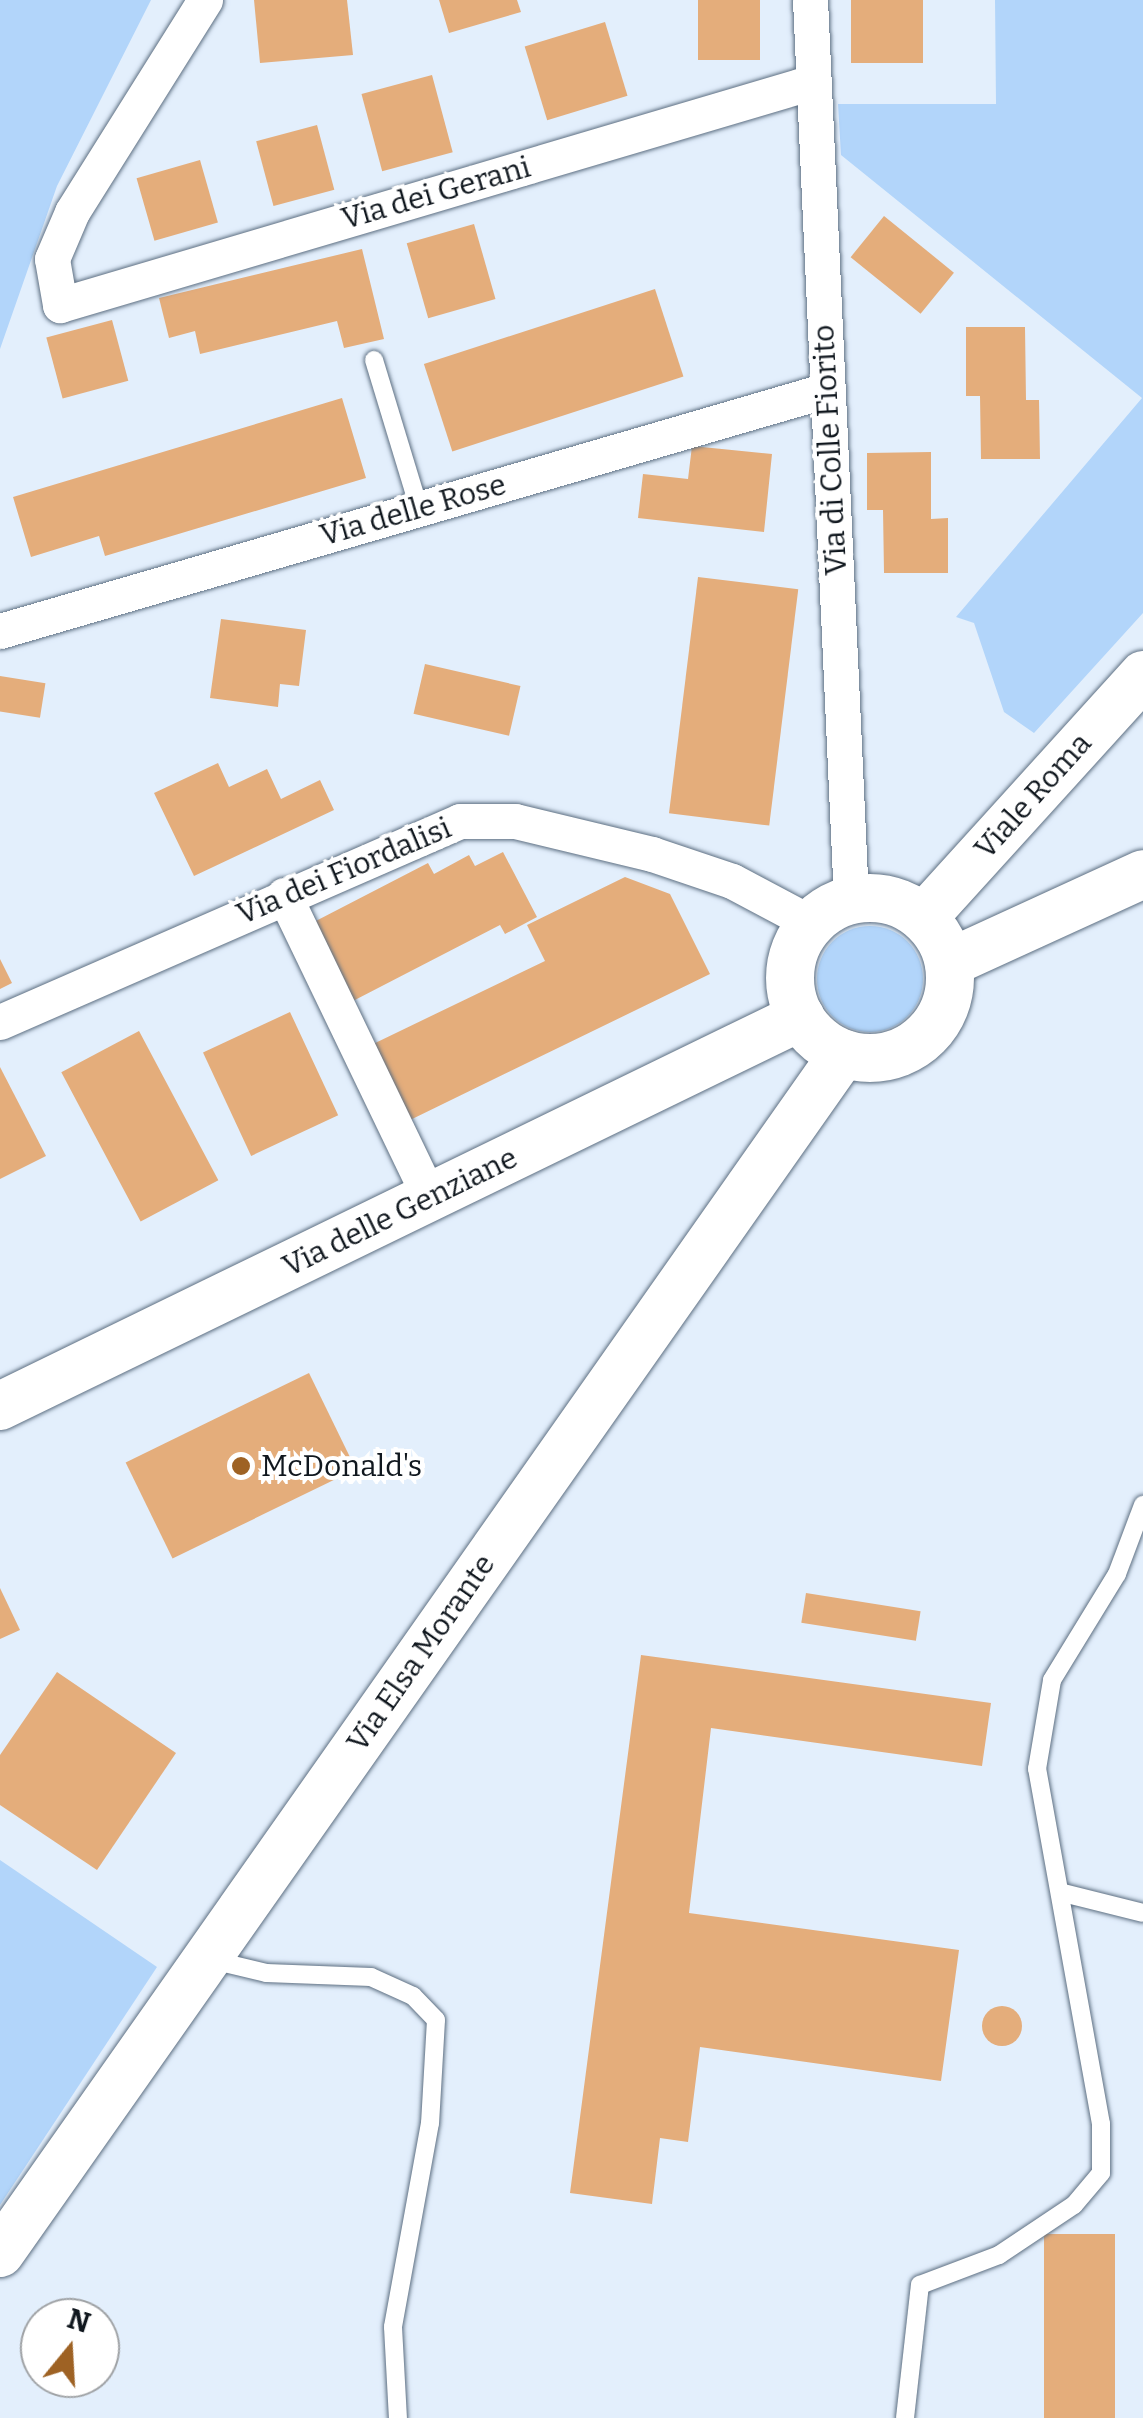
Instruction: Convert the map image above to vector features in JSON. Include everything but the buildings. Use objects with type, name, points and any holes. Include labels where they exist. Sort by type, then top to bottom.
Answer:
[{"type":"street","name":"Via dei Gerani","points":[[204,0],[72,212],[52,258],[60,305],[813,82]]},
{"type":"street","name":"Via di Colle Fiorito","points":[[810,0],[851,900]]},
{"type":"street","name":"Via delle Rose","points":[[0,631],[827,390]]},
{"type":"street","name":"Viale Roma","points":[[923,918],[1143,675]]},
{"type":"street","name":"Via dei Fiordalisi","points":[[0,1022],[444,825],[496,819],[691,866],[810,923]]},
{"type":"street","points":[[949,964],[1143,874]]},
{"type":"street","points":[[284,895],[430,1198]]},
{"type":"street","points":[[851,900],[902,904],[923,918],[949,964],[949,991],[922,1039],[871,1058],[843,1054],[800,1017],[790,968],[810,923],[851,900]]},
{"type":"street","name":"Via delle Genziane","points":[[0,1406],[800,1017]]},
{"type":"street","name":"Via Elsa Morante","points":[[0,2254],[843,1054]]},
{"type":"lane","points":[[374,360],[419,508]]},
{"type":"lane","points":[[905,2418],[920,2285],[1000,2255],[1074,2204],[1101,2173],[1102,2124],[1062,1893],[1040,1804],[1043,1717],[1059,1665],[1117,1574],[1143,1506]]},
{"type":"lane","points":[[1062,1893],[1143,1912]]},
{"type":"lane","points":[[207,1958],[266,1973],[371,1978],[413,1996],[436,2020],[430,2122],[394,2316],[398,2418]]},
{"type":"shaded area","points":[[0,0],[151,0],[57,186],[0,349]]},
{"type":"shaded area","points":[[995,0],[1143,0],[1143,613],[1034,733],[1004,712],[974,623],[956,617],[1142,398],[841,155],[838,104],[996,104]]},
{"type":"shaded area","points":[[870,926],[890,930],[907,942],[919,959],[923,979],[919,999],[907,1016],[890,1028],[870,1032],[850,1028],[833,1016],[821,999],[817,979],[821,959],[833,942],[850,930]]},
{"type":"shaded area","points":[[0,1860],[157,1967],[0,2205]]},
{"type":"place","name":"McDonald's","points":[[241,1466]]}]
